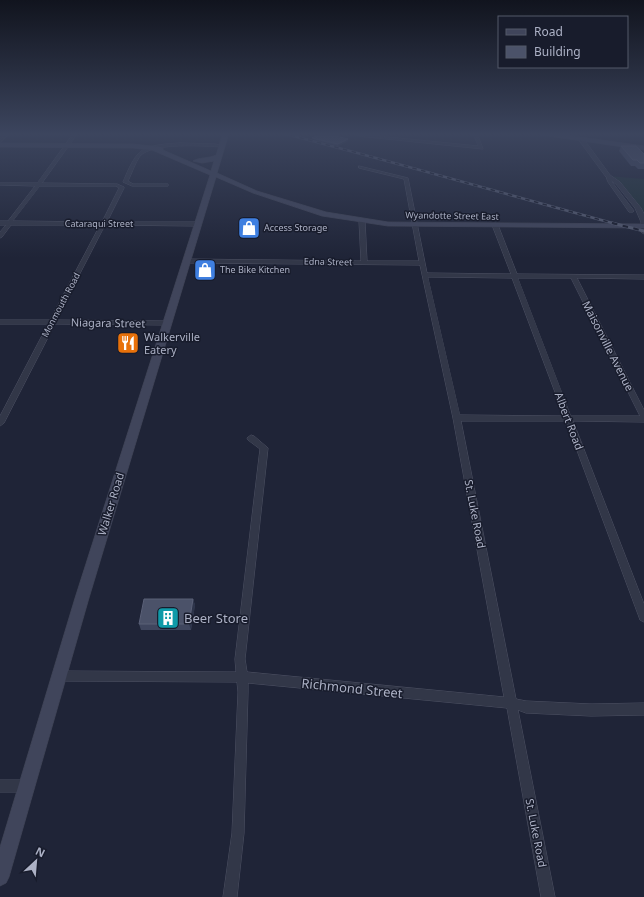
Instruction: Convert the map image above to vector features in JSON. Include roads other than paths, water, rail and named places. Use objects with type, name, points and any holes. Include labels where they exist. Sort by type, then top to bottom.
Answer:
[{"type":"main road","name":"Walker Road","points":[[0,877],[59,676],[213,175]]},
{"type":"main road","name":"Wyandotte Street East","points":[[219,175],[255,192],[264,193],[300,207],[325,214],[362,221],[416,225],[644,228]]},
{"type":"main road","name":"Wyandotte Street East","points":[[222,175],[256,187],[264,193]]},
{"type":"main road","points":[[210,187],[216,183],[235,183]]},
{"type":"street","points":[[0,236],[45,175]]},
{"type":"street","name":"Monmouth Road","points":[[0,423],[129,175]]},
{"type":"street","name":"St. Luke Road","points":[[393,175],[406,178],[422,263],[457,418],[548,897]]},
{"type":"street","points":[[608,176],[610,182],[631,211]]},
{"type":"street","points":[[608,176],[618,183],[638,208],[644,222],[644,228]]},
{"type":"street","points":[[0,184],[166,185]]},
{"type":"street","points":[[362,221],[364,262]]},
{"type":"street","name":"Cataraqui Street","points":[[0,223],[198,224]]},
{"type":"street","name":"Albert Road","points":[[495,225],[644,616]]},
{"type":"street","name":"Edna Street","points":[[186,261],[422,263]]},
{"type":"street","points":[[425,275],[644,277]]},
{"type":"street","name":"Maisonville Avenue","points":[[573,276],[644,418]]},
{"type":"street","name":"Niagara Street","points":[[0,322],[167,323]]},
{"type":"street","points":[[457,418],[644,418]]},
{"type":"street","points":[[230,897],[238,833],[242,677],[240,659],[264,448],[251,438]]},
{"type":"street","name":"Richmond Street","points":[[59,676],[242,677],[511,703],[526,707],[591,710],[644,709]]},
{"type":"street","points":[[0,786],[27,786]]},
{"type":"railway","points":[[438,175],[616,224]]},
{"type":"railway","points":[[612,223],[616,224]]},
{"type":"railway","points":[[616,224],[644,231]]},
{"type":"place","name":"Access Storage","points":[[249,228]]},
{"type":"place","name":"The Bike Kitchen","points":[[205,270]]},
{"type":"place","name":"Walkerville Eatery","points":[[128,343]]},
{"type":"place","name":"Beer Store","points":[[168,618]]}]
